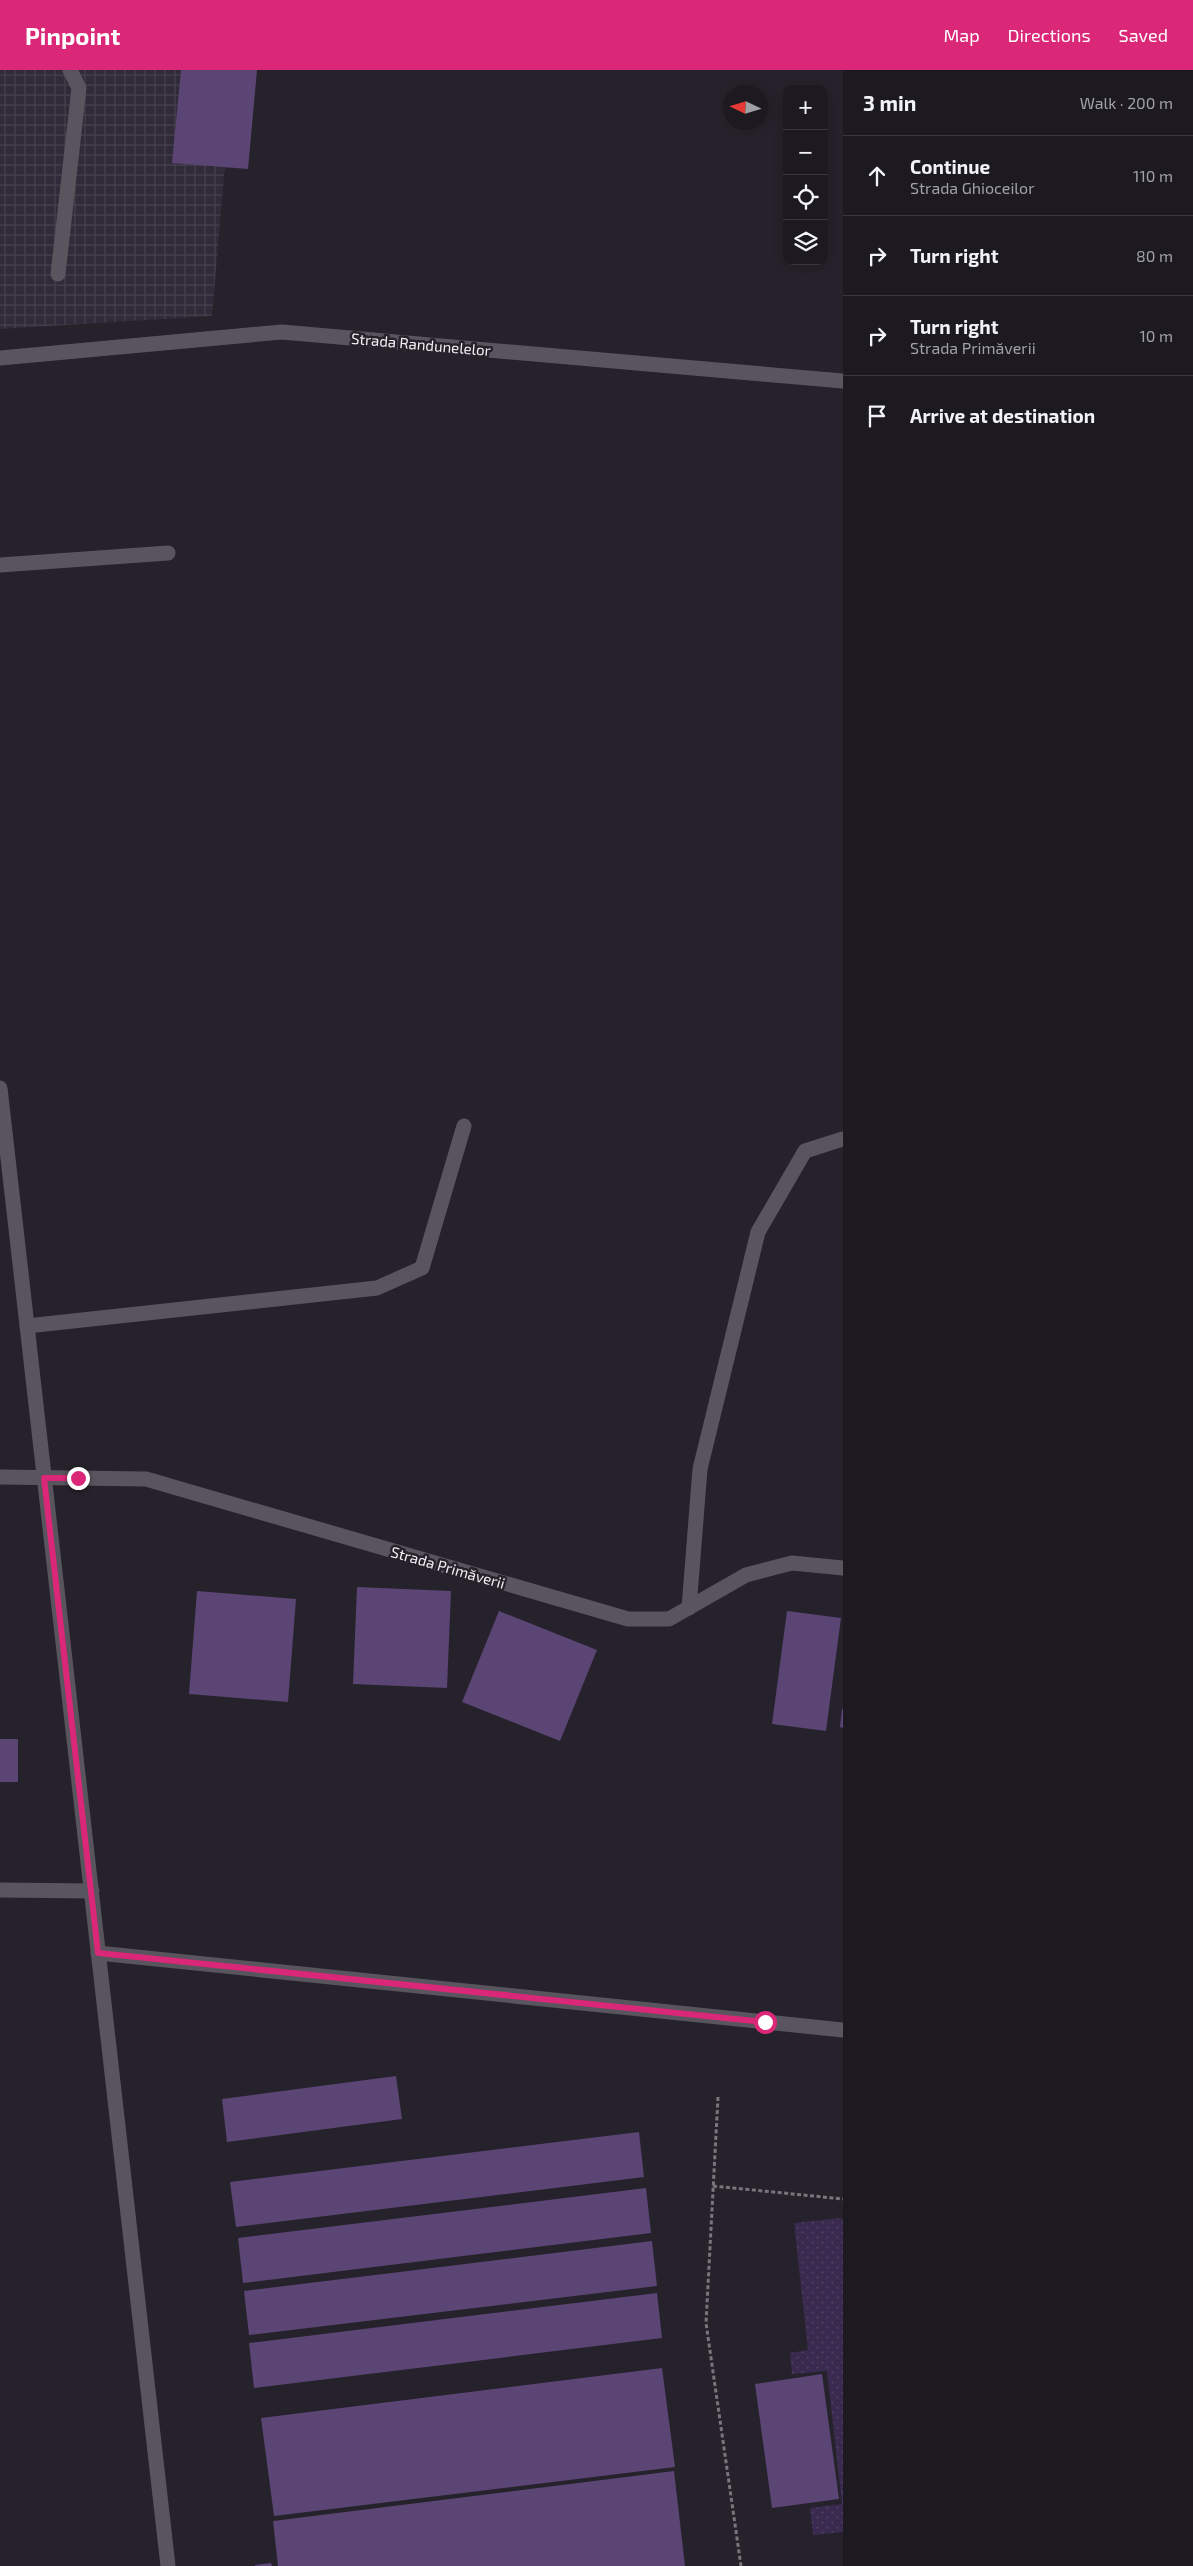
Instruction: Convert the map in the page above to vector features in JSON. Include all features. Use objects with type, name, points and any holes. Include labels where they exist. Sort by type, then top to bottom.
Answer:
[{"type":"street","points":[[58,274],[79,88],[70,70]]},
{"type":"street","name":"Strada Randunelelor","points":[[0,358],[282,332],[843,381]]},
{"type":"street","points":[[0,565],[168,553]]},
{"type":"street","points":[[0,1088],[168,2566]]},
{"type":"street","points":[[27,1326],[377,1288],[422,1268],[464,1126]]},
{"type":"street","points":[[689,1608],[700,1469],[758,1232],[806,1151],[843,1139]]},
{"type":"street","name":"Strada Primăverii","points":[[0,1476],[146,1479],[628,1619],[669,1619],[746,1576],[792,1563],[843,1568]]},
{"type":"street","points":[[0,1890],[92,1892]]},
{"type":"street","points":[[98,1953],[843,2030]]},
{"type":"path","points":[[718,2097],[706,2323],[741,2566]]},
{"type":"path","points":[[713,2186],[843,2199]]},
{"type":"shaded area","points":[[0,70],[233,70],[212,316],[0,329]]},
{"type":"shaded area","points":[[843,2219],[843,2532],[813,2535],[810,2508],[842,2504],[827,2371],[792,2374],[790,2353],[808,2350],[794,2223]]},
{"type":"building","points":[[181,70],[257,70],[248,169],[172,163]]},
{"type":"building","points":[[357,1587],[451,1591],[447,1688],[353,1684]]},
{"type":"building","points":[[197,1591],[296,1599],[288,1702],[189,1694]]},
{"type":"building","points":[[499,1611],[597,1650],[560,1741],[462,1702]]},
{"type":"building","points":[[787,1611],[841,1618],[826,1731],[772,1724]]},
{"type":"building","points":[[843,1709],[843,1728],[840,1727]]},
{"type":"building","points":[[0,1739],[18,1739],[18,1782],[0,1782]]},
{"type":"building","points":[[396,2076],[402,2119],[227,2142],[222,2099]]},
{"type":"building","points":[[639,2132],[644,2177],[236,2227],[230,2182]]},
{"type":"building","points":[[646,2188],[651,2233],[243,2283],[238,2238]]},
{"type":"building","points":[[652,2241],[657,2286],[249,2335],[244,2291]]},
{"type":"building","points":[[657,2293],[662,2338],[254,2388],[249,2343]]},
{"type":"building","points":[[662,2368],[675,2467],[274,2516],[261,2418]]},
{"type":"building","points":[[822,2374],[839,2499],[772,2508],[755,2384]]},
{"type":"building","points":[[674,2471],[685,2566],[278,2566],[273,2521]]},
{"type":"building","points":[[271,2563],[272,2566],[255,2566],[255,2565]]},
{"type":"route","points":[[78,1478],[44,1478],[98,1953],[765,2022]]}]
